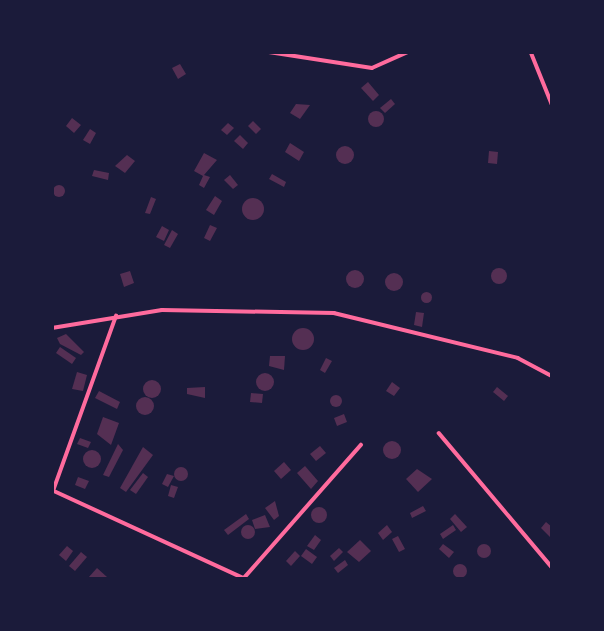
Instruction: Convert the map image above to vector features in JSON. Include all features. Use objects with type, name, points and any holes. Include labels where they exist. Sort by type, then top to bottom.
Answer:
[{"type":"street","points":[[270,52],[372,68],[408,52]]},
{"type":"street","points":[[529,52],[551,104]]},
{"type":"street","points":[[52,328],[116,316],[211,308],[334,313],[517,358],[551,376]]},
{"type":"street","points":[[116,316],[53,490],[243,579],[361,445]]},
{"type":"street","points":[[439,433],[551,567]]},
{"type":"building","points":[[180,64],[186,74],[178,79],[172,68]]},
{"type":"building","points":[[368,82],[379,95],[373,101],[361,88]]},
{"type":"building","points":[[391,99],[395,104],[385,113],[380,108]]},
{"type":"building","points":[[296,104],[310,105],[300,119],[290,113]]},
{"type":"building","points":[[373,111],[379,111],[384,119],[382,125],[373,127],[368,122],[368,116]]},
{"type":"building","points":[[72,118],[81,125],[74,133],[66,126]]},
{"type":"building","points":[[253,121],[261,129],[256,134],[248,126]]},
{"type":"building","points":[[228,123],[234,128],[227,135],[221,130]]},
{"type":"building","points":[[90,129],[96,133],[90,144],[83,140]]},
{"type":"building","points":[[240,135],[248,143],[243,149],[234,141]]},
{"type":"building","points":[[290,143],[304,152],[299,161],[285,152]]},
{"type":"building","points":[[345,146],[351,149],[354,155],[351,161],[345,164],[339,161],[336,155],[339,149]]},
{"type":"building","points":[[489,151],[498,152],[497,164],[488,163]]},
{"type":"building","points":[[204,153],[217,160],[204,175],[210,177],[204,188],[199,185],[203,176],[194,171]]},
{"type":"building","points":[[127,155],[135,161],[125,173],[115,166]]},
{"type":"building","points":[[94,170],[109,173],[108,180],[92,176]]},
{"type":"building","points":[[272,174],[286,182],[284,187],[269,179]]},
{"type":"building","points":[[230,175],[238,185],[233,189],[224,180]]},
{"type":"building","points":[[59,185],[65,191],[59,197],[53,191]]},
{"type":"building","points":[[215,196],[222,201],[214,215],[206,210]]},
{"type":"building","points":[[151,197],[156,199],[150,214],[145,213]]},
{"type":"building","points":[[253,198],[261,201],[264,209],[261,217],[253,220],[245,217],[242,209],[245,201]]},
{"type":"building","points":[[210,225],[217,228],[210,241],[204,238]]},
{"type":"building","points":[[162,226],[169,230],[164,241],[156,237]]},
{"type":"building","points":[[172,230],[178,234],[170,248],[164,245]]},
{"type":"building","points":[[499,268],[505,270],[505,282],[499,284],[493,282],[491,276],[493,270]]},
{"type":"building","points":[[355,270],[361,273],[364,279],[361,285],[355,288],[349,285],[346,279],[349,273]]},
{"type":"building","points":[[130,271],[134,283],[124,287],[120,274]]},
{"type":"building","points":[[390,273],[398,273],[403,282],[401,289],[390,291],[385,286],[385,278]]},
{"type":"building","points":[[426,292],[430,293],[430,301],[426,302],[422,301],[421,297],[422,293]]},
{"type":"building","points":[[416,312],[424,313],[422,327],[414,325]]},
{"type":"building","points":[[303,328],[313,335],[314,339],[307,349],[303,350],[293,343],[292,339],[299,329]]},
{"type":"building","points":[[66,334],[84,352],[81,355],[60,344],[57,338]]},
{"type":"building","points":[[60,347],[76,358],[72,364],[56,353]]},
{"type":"building","points":[[270,356],[285,356],[284,370],[269,366]]},
{"type":"building","points":[[326,358],[332,361],[325,373],[320,370]]},
{"type":"building","points":[[77,372],[87,375],[83,391],[72,389]]},
{"type":"building","points":[[265,373],[271,376],[274,382],[271,388],[265,391],[259,388],[256,382],[259,376]]},
{"type":"building","points":[[148,380],[156,380],[161,389],[159,396],[148,398],[143,393],[143,385]]},
{"type":"building","points":[[392,382],[400,388],[394,396],[386,391]]},
{"type":"building","points":[[205,387],[205,398],[187,394],[187,388]]},
{"type":"building","points":[[497,387],[508,396],[504,401],[493,392]]},
{"type":"building","points":[[99,391],[120,402],[117,409],[95,398]]},
{"type":"building","points":[[251,393],[263,394],[262,403],[250,402]]},
{"type":"building","points":[[336,395],[342,401],[336,407],[330,401]]},
{"type":"building","points":[[145,397],[151,400],[154,406],[151,412],[145,415],[139,412],[136,406],[139,400]]},
{"type":"building","points":[[344,414],[347,422],[337,426],[334,418]]},
{"type":"building","points":[[103,417],[119,423],[111,445],[97,434]]},
{"type":"building","points":[[80,438],[91,442],[88,448],[77,444]]},
{"type":"building","points":[[392,441],[398,444],[401,450],[398,456],[392,459],[386,456],[383,450],[386,444]]},
{"type":"building","points":[[118,444],[123,450],[109,477],[103,475]]},
{"type":"building","points":[[320,446],[326,453],[316,461],[310,454]]},
{"type":"building","points":[[143,447],[153,455],[126,492],[120,488]]},
{"type":"building","points":[[92,450],[98,453],[101,459],[98,465],[92,468],[86,465],[83,459],[86,453]]},
{"type":"building","points":[[284,462],[291,470],[281,479],[274,471]]},
{"type":"building","points":[[305,466],[318,481],[311,489],[297,473]]},
{"type":"building","points":[[181,467],[186,469],[186,479],[181,481],[176,479],[174,474],[176,469]]},
{"type":"building","points":[[417,469],[432,479],[418,492],[406,479]]},
{"type":"building","points":[[143,473],[148,477],[136,494],[130,490]]},
{"type":"building","points":[[167,474],[174,476],[168,487],[162,484]]},
{"type":"building","points":[[78,477],[89,481],[85,489],[75,485]]},
{"type":"building","points":[[171,485],[178,487],[174,498],[168,496]]},
{"type":"building","points":[[275,501],[279,516],[274,520],[265,508]]},
{"type":"building","points":[[423,506],[426,511],[412,518],[410,513]]},
{"type":"building","points":[[319,507],[325,509],[325,521],[319,523],[313,521],[311,515],[313,509]]},
{"type":"building","points":[[246,514],[249,519],[228,535],[224,530]]},
{"type":"building","points":[[455,514],[467,527],[461,532],[450,519]]},
{"type":"building","points":[[265,515],[270,527],[255,529],[252,520]]},
{"type":"building","points":[[546,522],[552,527],[550,537],[541,528]]},
{"type":"building","points":[[245,525],[251,525],[255,532],[251,539],[245,539],[241,535],[241,529]]},
{"type":"building","points":[[387,525],[392,532],[383,540],[378,533]]},
{"type":"building","points":[[453,525],[456,530],[443,539],[440,534]]},
{"type":"building","points":[[315,535],[321,540],[314,550],[307,546]]},
{"type":"building","points":[[398,536],[405,549],[399,552],[392,539]]},
{"type":"building","points":[[360,540],[371,551],[359,562],[347,552]]},
{"type":"building","points":[[443,544],[454,552],[449,558],[439,549]]},
{"type":"building","points":[[484,544],[489,546],[489,556],[484,558],[479,556],[477,551],[479,546]]},
{"type":"building","points":[[67,546],[73,551],[66,561],[59,555]]},
{"type":"building","points":[[339,548],[343,552],[334,561],[330,556]]},
{"type":"building","points":[[306,549],[317,557],[312,564],[301,556]]},
{"type":"building","points":[[295,551],[300,556],[291,566],[286,561]]},
{"type":"building","points":[[81,552],[87,557],[75,571],[69,566]]},
{"type":"building","points":[[345,560],[348,565],[338,573],[334,568]]},
{"type":"building","points":[[460,564],[465,566],[465,576],[460,578],[455,576],[453,571],[455,566]]},
{"type":"building","points":[[97,568],[107,577],[88,578]]}]
